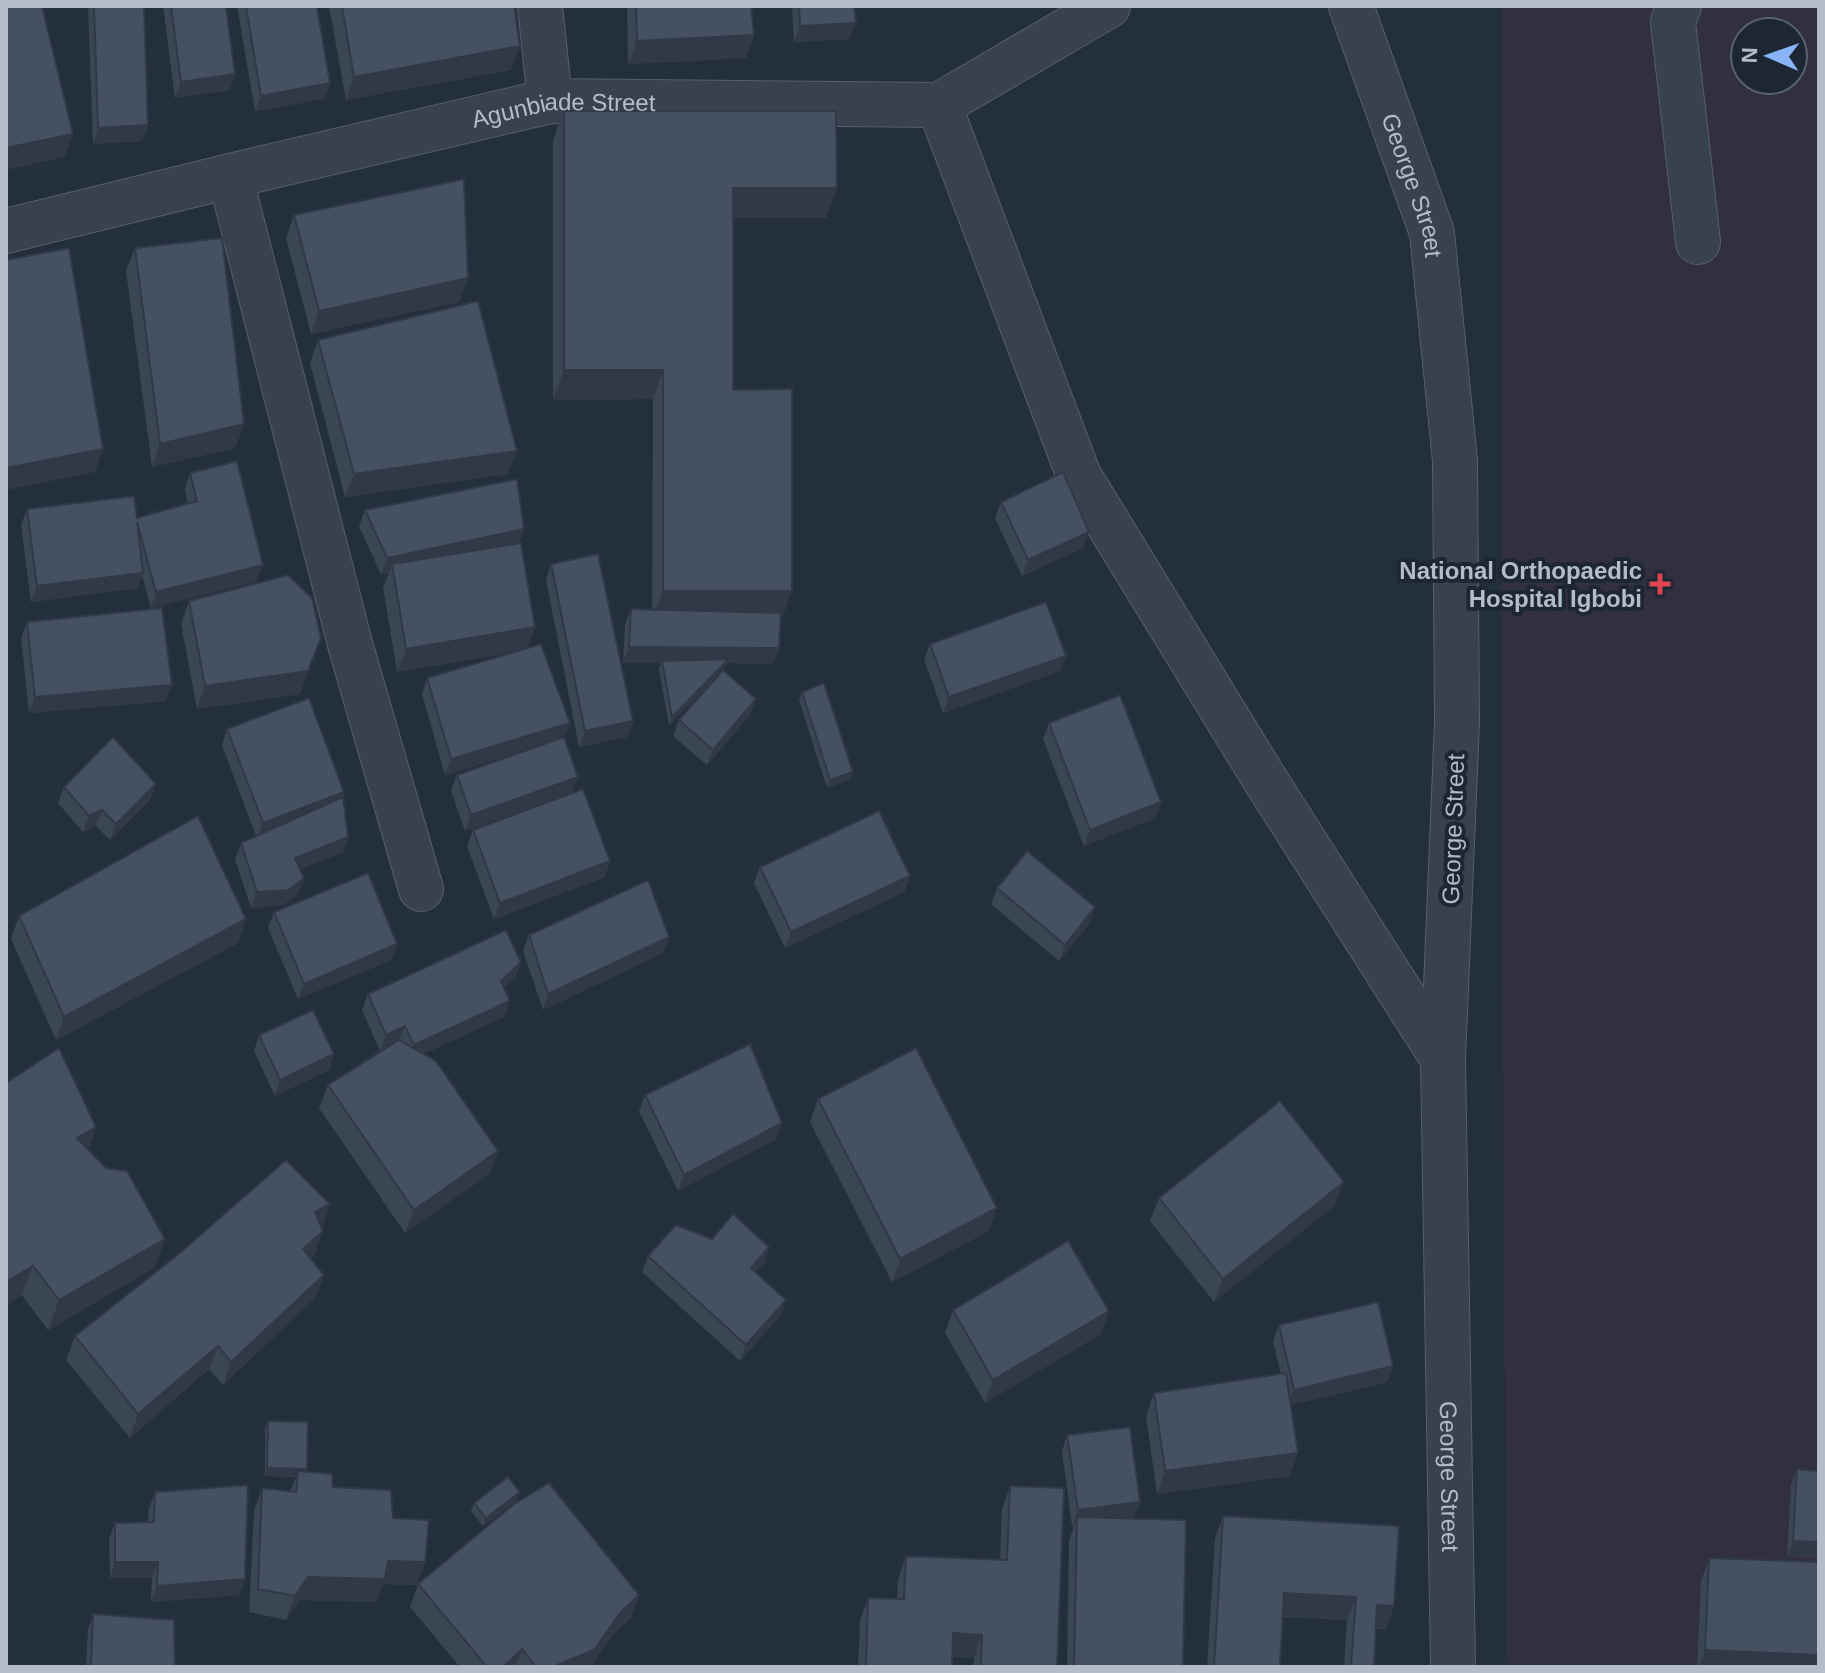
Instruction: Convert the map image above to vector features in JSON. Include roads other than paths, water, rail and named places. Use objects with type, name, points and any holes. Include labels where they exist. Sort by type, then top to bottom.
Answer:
[{"type":"street","points":[[540,6],[550,101]]},
{"type":"street","points":[[1108,6],[939,105],[1079,476],[1256,765],[1443,1059]]},
{"type":"street","name":"George Street","points":[[1351,6],[1432,233],[1455,461],[1457,722],[1443,1059],[1453,1667]]},
{"type":"street","points":[[1679,6],[1673,22],[1698,242]]},
{"type":"street","name":"Agunbiade Street","points":[[6,231],[550,101],[939,105]]},
{"type":"street","points":[[230,176],[350,644],[421,889]]},
{"type":"place","name":"National Orthopaedic Hospital Igbobi","points":[[1660,584]]}]
